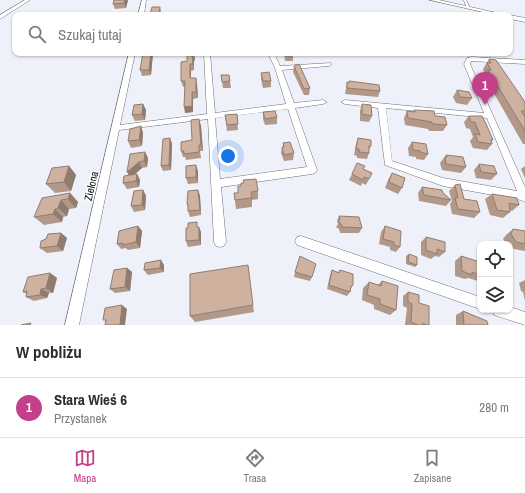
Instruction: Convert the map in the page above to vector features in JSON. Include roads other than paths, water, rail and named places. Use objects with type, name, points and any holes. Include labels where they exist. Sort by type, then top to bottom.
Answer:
[{"type":"street","points":[[0,17],[28,0]]},
{"type":"street","points":[[142,12],[144,0]]},
{"type":"street","points":[[434,0],[490,12]]},
{"type":"street","points":[[513,18],[525,20]]},
{"type":"street","name":"Zielona","points":[[72,325],[131,56]]},
{"type":"street","points":[[207,56],[220,242]]},
{"type":"street","points":[[216,184],[312,170],[278,68],[272,56]]},
{"type":"street","points":[[524,197],[470,70],[468,61],[477,58],[525,62]]},
{"type":"street","points":[[278,68],[329,64]]},
{"type":"street","points":[[116,128],[323,102]]},
{"type":"street","points":[[345,102],[490,116]]},
{"type":"street","points":[[382,105],[388,163],[443,182],[524,197]]},
{"type":"street","points":[[301,241],[477,302]]},
{"type":"street","points":[[508,313],[525,319]]},
{"type":"lane","points":[[465,0],[468,7]]},
{"type":"waterway","points":[[429,0],[445,3]]},
{"type":"place","name":"Stara Wieś 6","points":[[485,105]]}]
